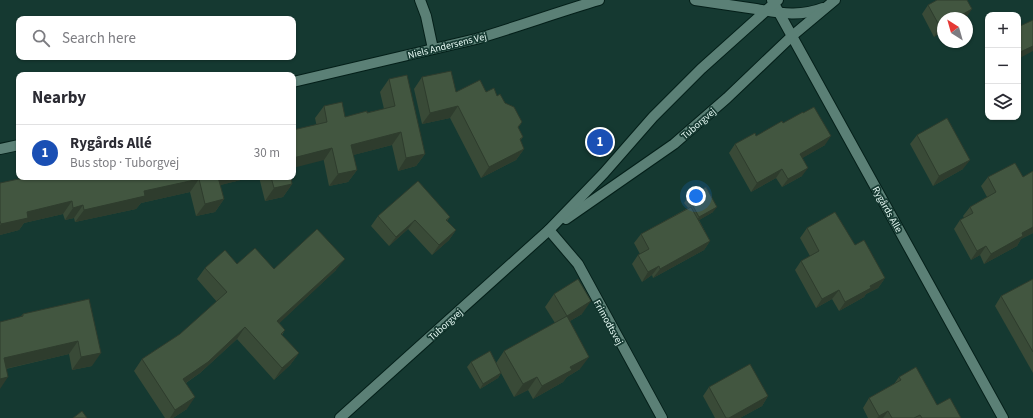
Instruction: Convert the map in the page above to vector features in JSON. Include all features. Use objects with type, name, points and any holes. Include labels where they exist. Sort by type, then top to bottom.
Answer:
[{"type":"street","points":[[420,0],[426,16],[432,49]]},
{"type":"street","name":"Niels Andersens Vej","points":[[296,81],[476,39],[599,0]]},
{"type":"street","points":[[695,0],[780,13],[797,14],[814,11],[832,3]]},
{"type":"street","name":"Tuborgvej","points":[[340,418],[549,230],[604,173],[653,117],[701,69],[766,11],[775,1]]},
{"type":"street","name":"Rygårds Alle","points":[[775,1],[792,36],[1004,418]]},
{"type":"street","name":"Tuborgvej","points":[[549,230],[674,144],[792,36],[832,3]]},
{"type":"street","points":[[0,149],[16,146]]},
{"type":"street","name":"Frimodtsvej","points":[[549,230],[578,264],[662,418]]},
{"type":"building","points":[[937,0],[967,0],[972,9],[967,12],[937,12],[937,22],[928,5]]},
{"type":"building","points":[[1033,20],[1033,46],[1021,52],[1021,48],[1021,26]]},
{"type":"building","points":[[451,71],[456,92],[480,80],[486,92],[494,88],[497,96],[500,94],[505,103],[514,107],[522,122],[518,127],[523,137],[520,139],[524,149],[489,167],[458,106],[430,113],[422,77]]},
{"type":"building","points":[[407,75],[425,154],[406,158],[401,132],[351,145],[357,170],[338,174],[332,148],[296,157],[296,129],[327,122],[324,106],[342,102],[345,117],[395,106],[389,79]]},
{"type":"building","points":[[814,107],[831,136],[800,154],[808,168],[788,179],[782,169],[757,183],[735,144],[755,133],[756,136],[782,121],[783,123]]},
{"type":"building","points":[[947,118],[970,160],[939,176],[917,135]]},
{"type":"building","points":[[1015,163],[1023,177],[1033,171],[1033,227],[1022,233],[1023,236],[991,254],[986,246],[977,251],[960,220],[973,213],[970,207],[996,192],[988,177]]},
{"type":"building","points":[[16,180],[194,180],[144,191],[145,196],[84,210],[83,205],[73,208],[72,201],[27,212],[28,218],[1,224],[0,183]]},
{"type":"building","points":[[199,180],[219,180],[224,199],[205,204]]},
{"type":"building","points":[[272,180],[291,180],[292,184],[274,188]]},
{"type":"building","points":[[418,181],[450,217],[446,220],[456,230],[439,245],[415,220],[396,237],[378,216]]},
{"type":"building","points":[[706,187],[717,207],[699,217],[688,197]]},
{"type":"building","points":[[691,207],[710,241],[660,269],[659,266],[648,272],[638,255],[649,249],[641,234]]},
{"type":"building","points":[[835,212],[855,245],[864,240],[885,278],[870,286],[871,288],[845,302],[839,290],[822,299],[801,261],[819,251],[807,228]]},
{"type":"building","points":[[317,229],[345,259],[277,321],[285,330],[281,334],[299,353],[282,368],[245,327],[208,362],[183,379],[195,397],[175,410],[142,359],[180,334],[227,292],[205,268],[225,250],[237,264],[255,248],[274,269]]},
{"type":"building","points":[[578,279],[591,301],[567,316],[554,294]]},
{"type":"building","points":[[1033,279],[1033,352],[1001,296]]},
{"type":"building","points":[[89,299],[101,353],[81,357],[78,341],[4,358],[8,377],[0,379],[0,322],[23,316],[23,314]]},
{"type":"building","points":[[567,316],[589,357],[570,367],[572,370],[542,386],[537,377],[523,384],[504,351]]},
{"type":"building","points":[[490,351],[501,373],[483,384],[471,362]]},
{"type":"building","points":[[750,364],[768,396],[729,418],[726,418],[709,387]]},
{"type":"building","points":[[916,367],[937,405],[950,398],[961,418],[922,418],[920,415],[914,418],[892,418],[888,411],[879,416],[869,398],[901,380],[899,377]]},
{"type":"building","points":[[82,411],[87,418],[73,418]]},
{"type":"place","name":"Rygårds Allé","points":[[600,142]]}]
